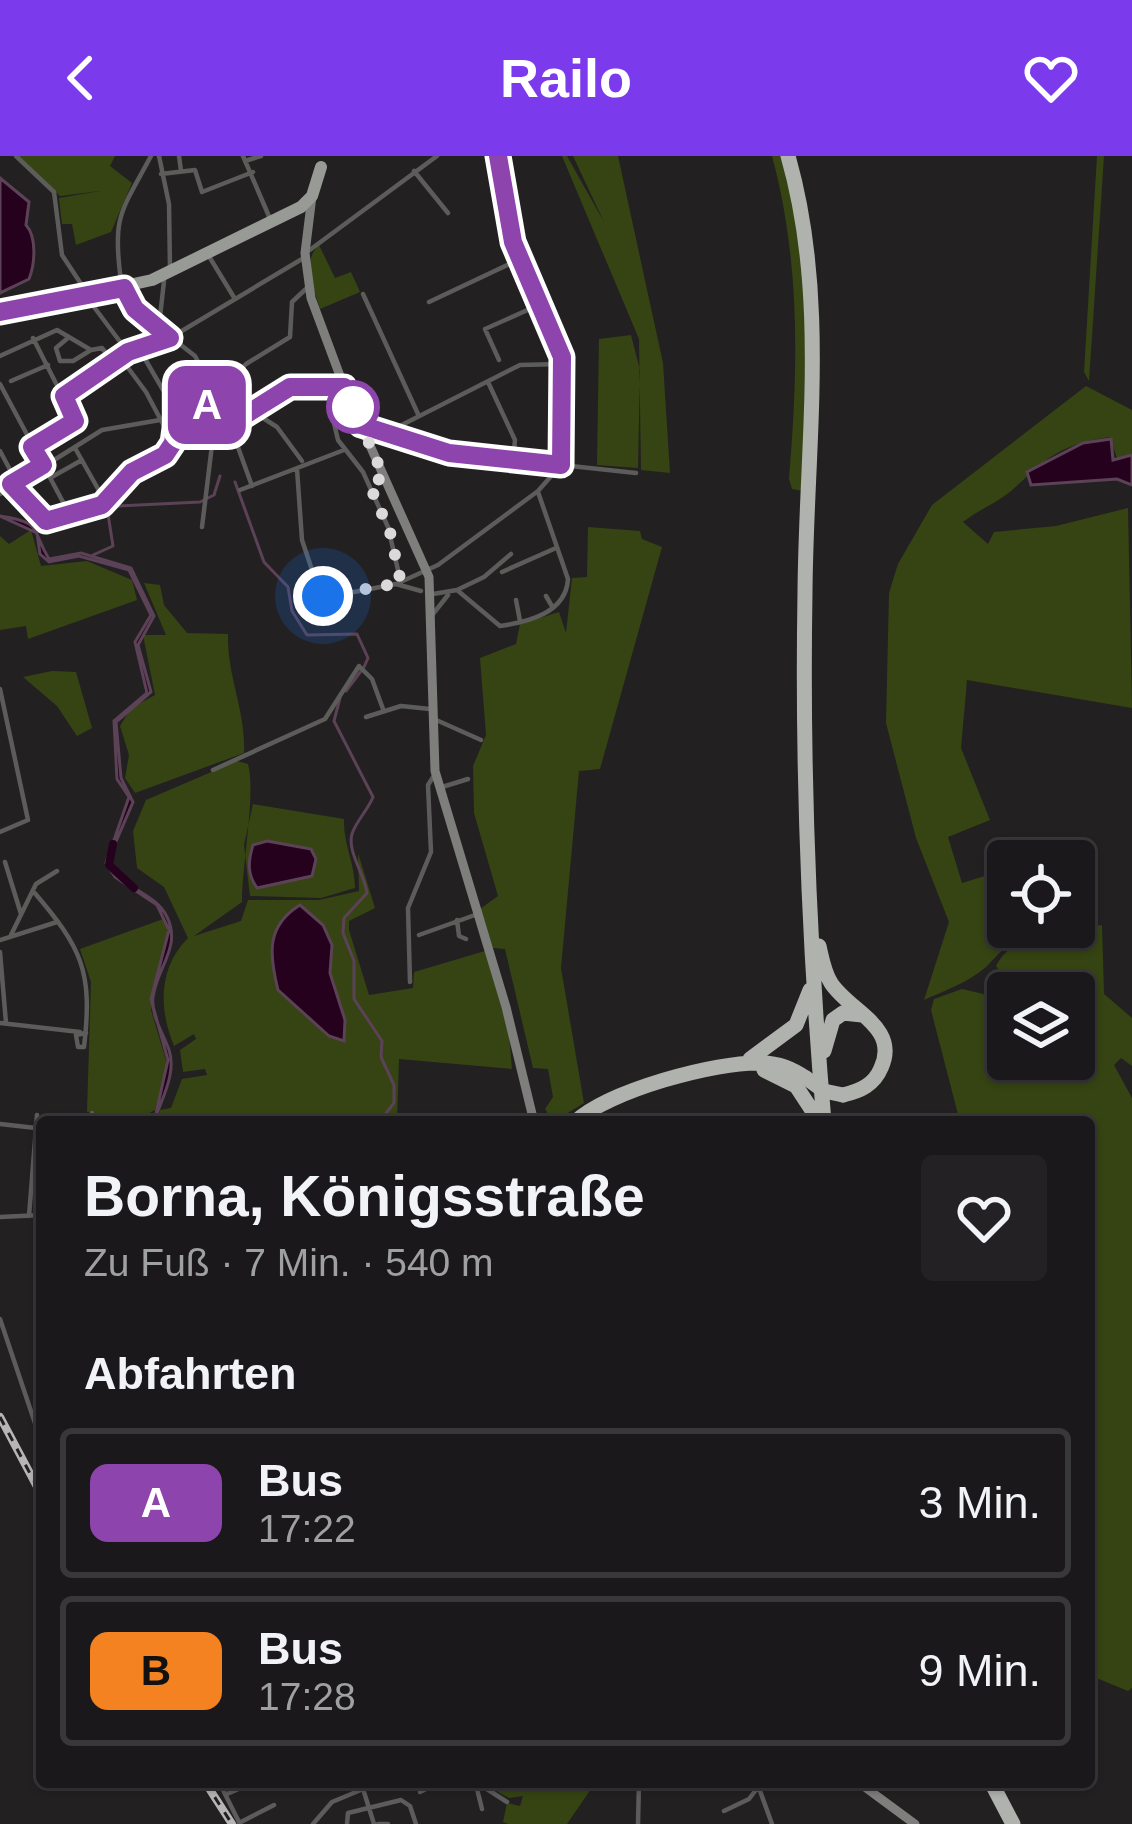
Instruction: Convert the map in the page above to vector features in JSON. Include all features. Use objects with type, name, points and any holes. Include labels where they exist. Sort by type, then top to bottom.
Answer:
[{"type":"highway","points":[[791,156],[811,229],[819,304],[810,659],[825,1116]]},
{"type":"highway","points":[[791,156],[813,306],[804,706],[813,975],[825,1116]]},
{"type":"highway","points":[[732,1066],[776,1064],[824,1091],[843,1095],[872,1083],[884,1061],[881,1034],[830,982],[818,938]]},
{"type":"highway","points":[[584,1116],[623,1094],[732,1066],[762,1053],[796,1025],[813,975]]},
{"type":"highway","points":[[824,1051],[833,1020],[851,1012],[867,1016]]},
{"type":"highway","points":[[732,1066],[785,1078],[820,1116]]},
{"type":"highway","points":[[991,1788],[1009,1824]]},
{"type":"main road","points":[[0,313],[167,276],[271,221],[307,208],[322,162]]},
{"type":"street","points":[[16,156],[54,193],[64,260],[128,352]]},
{"type":"street","points":[[151,156],[116,224],[123,284],[135,309],[191,351],[226,414],[252,486]]},
{"type":"street","points":[[159,156],[169,204],[167,276],[159,326]]},
{"type":"street","points":[[179,156],[181,171]]},
{"type":"street","points":[[261,156],[244,158],[271,221]]},
{"type":"street","points":[[64,396],[128,352],[170,338],[235,299],[310,241],[437,156]]},
{"type":"street","points":[[252,410],[277,427],[300,466],[302,539],[320,594],[398,584],[428,572],[538,490],[561,465],[562,364],[520,259],[498,156]]},
{"type":"street","points":[[161,174],[195,170],[202,192],[253,172]]},
{"type":"street","points":[[414,171],[448,212]]},
{"type":"street","points":[[307,208],[310,241]]},
{"type":"street","points":[[307,208],[308,286],[341,388],[428,572],[433,614],[427,713],[435,774],[532,1116]]},
{"type":"street","points":[[207,254],[235,299]]},
{"type":"street","points":[[429,302],[520,259]]},
{"type":"street","points":[[0,494],[102,430],[161,423],[218,397],[246,364],[290,337],[292,302],[308,286]]},
{"type":"street","points":[[363,294],[418,415]]},
{"type":"street","points":[[499,360],[485,329],[541,304]]},
{"type":"street","points":[[0,356],[53,330],[91,350]]},
{"type":"street","points":[[69,337],[56,348],[63,362],[102,348],[143,386],[173,443]]},
{"type":"street","points":[[32,447],[66,428],[74,418],[33,338]]},
{"type":"street","points":[[0,451],[14,483],[46,521],[71,517],[106,502],[132,472],[162,457],[173,443],[175,417],[138,347]]},
{"type":"street","points":[[369,444],[520,365],[562,364]]},
{"type":"street","points":[[11,381],[48,365]]},
{"type":"street","points":[[143,386],[156,377]]},
{"type":"street","points":[[488,382],[515,440],[513,460]]},
{"type":"street","points":[[0,384],[71,517]]},
{"type":"street","points":[[226,414],[239,417],[290,387],[341,388]]},
{"type":"street","points":[[341,388],[332,417],[344,450],[369,484],[390,532],[398,584]]},
{"type":"street","points":[[202,527],[214,440],[230,424]]},
{"type":"street","points":[[361,425],[440,452],[636,473]]},
{"type":"street","points":[[75,446],[106,502]]},
{"type":"street","points":[[241,490],[344,450]]},
{"type":"street","points":[[50,478],[82,460]]},
{"type":"street","points":[[369,484],[384,477]]},
{"type":"street","points":[[454,591],[500,626],[554,608],[569,584],[538,490]]},
{"type":"street","points":[[502,572],[556,548]]},
{"type":"street","points":[[433,594],[454,591],[484,577],[511,554]]},
{"type":"street","points":[[398,584],[421,591]]},
{"type":"street","points":[[433,614],[454,591]]},
{"type":"street","points":[[546,596],[554,608]]},
{"type":"street","points":[[516,600],[520,621]]},
{"type":"street","points":[[213,770],[326,719],[359,666],[372,679],[382,709]]},
{"type":"street","points":[[0,689],[28,820],[0,832]]},
{"type":"street","points":[[366,717],[382,709],[427,713],[481,740]]},
{"type":"street","points":[[410,982],[408,908],[431,852],[428,785],[435,774]]},
{"type":"street","points":[[439,788],[468,778]]},
{"type":"street","points":[[5,862],[21,914]]},
{"type":"street","points":[[11,935],[33,891],[57,871]]},
{"type":"street","points":[[0,952],[3,1023],[83,1033],[86,966],[33,891]]},
{"type":"street","points":[[441,910],[446,923]]},
{"type":"street","points":[[420,919],[421,933],[478,914]]},
{"type":"street","points":[[0,940],[56,919]]},
{"type":"street","points":[[457,920],[459,936],[466,939]]},
{"type":"street","points":[[0,1124],[36,1128],[29,1216]]},
{"type":"street","points":[[0,1217],[36,1215]]},
{"type":"street","points":[[0,1319],[36,1426]]},
{"type":"street","points":[[222,1788],[239,1824],[274,1805]]},
{"type":"street","points":[[225,1795],[241,1788]]},
{"type":"street","points":[[313,1824],[332,1802],[370,1788]]},
{"type":"street","points":[[420,1792],[428,1788]]},
{"type":"street","points":[[477,1788],[482,1809]]},
{"type":"street","points":[[483,1788],[507,1802]]},
{"type":"street","points":[[638,1824],[639,1788]]},
{"type":"street","points":[[724,1810],[756,1788]]},
{"type":"street","points":[[761,1788],[772,1824]]},
{"type":"street","points":[[866,1788],[915,1824]]},
{"type":"street","points":[[364,1792],[376,1824],[388,1824]]},
{"type":"street","points":[[347,1824],[348,1813],[400,1800],[411,1808],[416,1824]]},
{"type":"green space","points":[[18,156],[115,156],[110,166],[132,183],[111,232],[76,245],[72,224],[62,224],[59,198],[100,191],[60,196]]},
{"type":"green space","points":[[562,156],[567,156],[604,222],[573,156],[618,156],[663,363],[670,473],[641,470],[639,339]]},
{"type":"green space","points":[[772,156],[783,156],[806,276],[803,491],[792,489],[789,479],[795,317],[788,237]]},
{"type":"green space","points":[[1097,156],[1104,156],[1089,381],[1084,372]]},
{"type":"green space","points":[[319,245],[335,278],[351,272],[360,292],[320,309],[310,267]]},
{"type":"green space","points":[[631,335],[640,370],[638,468],[597,465],[599,339]]},
{"type":"green space","points":[[1086,386],[1132,410],[1132,454],[1117,458],[1110,437],[1065,449],[963,522],[988,544],[994,532],[1056,526],[1128,508],[1132,708],[967,680],[961,748],[990,820],[948,837],[962,883],[987,875],[987,948],[1006,948],[972,977],[924,1000],[949,922],[916,838],[886,723],[889,593],[898,564],[932,505]]},
{"type":"green space","points":[[588,527],[640,531],[642,539],[662,547],[600,769],[579,771],[561,968],[584,1103],[563,1116],[549,1116],[545,1109],[553,1097],[548,1069],[533,1068],[505,949],[493,948],[480,909],[498,896],[474,813],[473,766],[486,735],[480,658],[516,644],[520,624],[559,612],[566,633],[572,578],[587,577]]},
{"type":"green space","points":[[31,530],[41,566],[87,561],[132,580],[137,600],[28,639],[26,626],[0,630],[0,536],[9,544]]},
{"type":"green space","points":[[144,583],[160,585],[164,605],[187,633],[228,634],[244,753],[135,793],[125,778],[129,755],[120,726],[131,708],[155,695],[143,635],[166,635]]},
{"type":"green space","points":[[76,672],[92,728],[77,736],[57,706],[23,677]]},
{"type":"green space","points":[[237,761],[248,764],[250,810],[242,902],[194,936],[241,921],[248,900],[319,900],[359,891],[358,853],[375,908],[349,921],[349,930],[369,995],[413,988],[414,972],[485,951],[509,1033],[512,1069],[399,1059],[397,1116],[159,1116],[160,1110],[171,1108],[182,1079],[207,1075],[205,1069],[183,1072],[180,1050],[196,1039],[194,1034],[174,1046],[169,1031],[164,988],[171,962],[188,938],[164,887],[137,868],[133,831],[146,800]]},
{"type":"green space","points":[[253,804],[344,819],[355,888],[321,898],[250,896],[244,845]]},
{"type":"green space","points":[[166,918],[168,944],[151,1010],[168,1067],[155,1110],[144,1116],[87,1112],[91,982],[80,949]]},
{"type":"green space","points":[[1102,925],[1104,994],[1132,1018],[1132,1066],[1121,1058],[1114,1065],[1132,1098],[1132,1688],[1128,1691],[1095,1677],[1095,1116],[958,1116],[931,1010],[934,999],[962,989],[987,995],[987,1080],[1095,1080],[1095,972],[1001,972],[996,966],[1011,948],[1095,948],[1095,926]]},
{"type":"green space","points":[[491,1788],[595,1788],[567,1824],[503,1822],[507,1803],[520,1806],[523,1796],[509,1798]]},
{"type":"shaded area","points":[[0,178],[29,202],[26,225],[34,251],[29,279],[0,293]]},
{"type":"shaded area","points":[[1111,439],[1113,460],[1132,455],[1132,485],[1117,479],[1031,485],[1027,472],[1083,443]]},
{"type":"shaded area","points":[[0,516],[24,521],[36,533]]},
{"type":"shaded area","points":[[37,535],[49,559],[81,553],[131,568],[154,616],[138,645],[151,692],[116,722],[121,778],[133,802],[108,860],[119,877],[153,901],[161,908],[171,928],[153,1007],[151,999],[169,930],[157,905],[115,877],[106,863],[129,797],[117,779],[114,721],[147,693],[135,642],[151,615],[129,570],[79,556],[49,562],[40,554]]},
{"type":"shaded area","points":[[267,841],[311,849],[316,859],[312,876],[257,888],[250,856],[253,845]]},
{"type":"shaded area","points":[[300,905],[323,925],[332,945],[330,973],[345,1020],[344,1041],[329,1036],[278,990],[273,942],[281,922]]},
{"type":"shaded area","points":[[158,1024],[171,1068],[155,1116],[168,1060]]},
{"type":"waterway","points":[[93,555],[113,546],[108,514],[118,506],[200,502],[214,495],[220,476]]},
{"type":"waterway","points":[[235,482],[264,562],[288,587],[292,611],[307,635],[357,634],[368,658],[364,667]]},
{"type":"waterway","points":[[346,691],[361,671]]},
{"type":"waterway","points":[[340,698],[334,721],[373,797],[351,841],[367,893],[344,918],[343,933],[354,961],[354,999],[382,1041],[381,1057],[394,1085],[394,1103],[384,1116]]},
{"type":"waterway","points":[[113,844],[109,865],[134,888]]},
{"type":"railway","points":[[0,1417],[36,1485]]},
{"type":"railway","points":[[209,1788],[232,1824]]},
{"type":"bus line","name":"A","points":[[0,312],[51,298],[124,288],[135,309],[170,338],[128,352],[64,396],[75,421],[32,447],[43,465],[11,484],[46,521],[102,505],[132,472],[165,455],[173,443],[177,414],[219,400],[226,414],[242,417],[293,386],[344,387],[361,425],[440,452],[561,465],[562,357],[513,242],[498,156]]},
{"type":"route","points":[[323,596],[401,583],[390,532],[369,484],[384,477],[353,407]]}]
